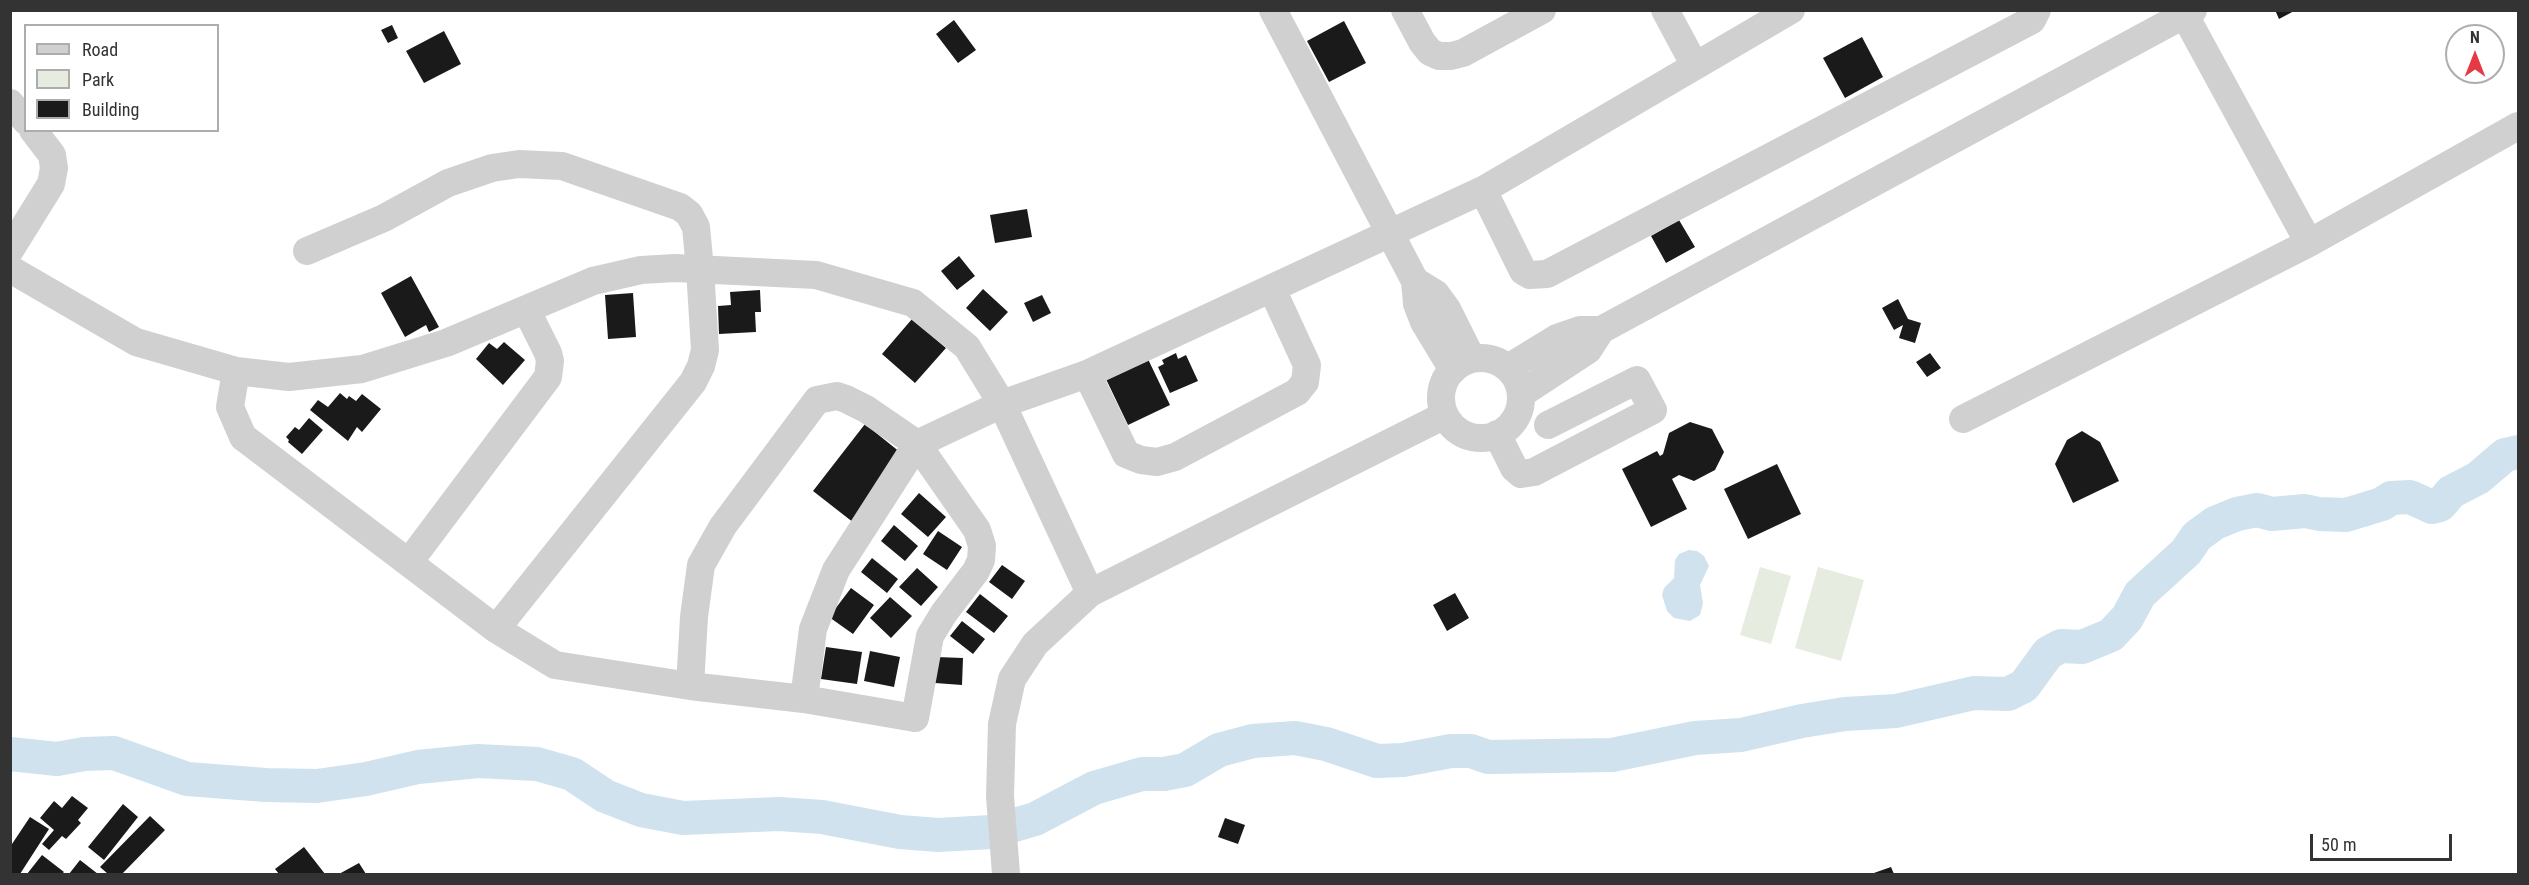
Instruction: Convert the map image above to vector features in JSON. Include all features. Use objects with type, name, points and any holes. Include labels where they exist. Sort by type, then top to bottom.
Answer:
[{"type":"street","points":[[1274,10],[1415,281],[1436,294],[1446,309],[1462,364]]},
{"type":"street","points":[[1405,10],[1422,42],[1430,52],[1439,56],[1463,53],[1537,12]]},
{"type":"street","points":[[1665,10],[1695,66]]},
{"type":"street","points":[[804,699],[813,629],[836,570],[917,444],[1002,404],[1087,374],[1482,190],[1791,10]]},
{"type":"street","points":[[1482,190],[1523,271],[1530,275],[1546,274],[2031,20],[2037,10]]},
{"type":"street","points":[[1508,368],[1557,338],[1580,330],[1601,330],[2187,12],[2309,243]]},
{"type":"street","points":[[10,103],[24,119]]},
{"type":"street","points":[[1963,419],[2309,243],[2518,126]]},
{"type":"street","points":[[10,250],[51,184],[54,168],[52,155],[35,132]]},
{"type":"street","points":[[307,251],[384,218],[448,183],[492,168],[519,164],[562,166],[680,207],[690,214],[696,227],[705,350],[693,382],[496,629]]},
{"type":"street","points":[[10,269],[136,342],[237,370],[289,377],[362,369],[446,343],[527,311],[593,281],[640,270],[700,269],[816,275],[913,303],[967,347],[1002,404],[1090,593]]},
{"type":"street","points":[[1087,374],[1126,454],[1141,460],[1157,462],[1175,458],[1297,392],[1305,382],[1307,365],[1272,289]]},
{"type":"street","points":[[409,562],[548,377],[550,361],[548,354],[527,311]]},
{"type":"street","points":[[1521,393],[1588,350],[1601,330]]},
{"type":"street","points":[[1485,358],[1497,361],[1508,368],[1519,384],[1521,406],[1516,418],[1508,428],[1497,434],[1473,437],[1462,433],[1452,425],[1445,415],[1442,403],[1442,391],[1446,379],[1462,364],[1485,358]]},
{"type":"street","points":[[237,370],[230,407],[243,437],[496,629],[555,665],[690,686],[804,699],[915,718],[930,636],[981,561],[981,546],[977,530],[917,444],[866,409],[846,399],[837,396],[818,400],[723,526],[700,565],[690,686]]},
{"type":"street","points":[[1497,434],[1514,468],[1521,474],[1534,472],[1653,410],[1637,380],[1548,425]]},
{"type":"street","points":[[1576,411],[1592,441]]},
{"type":"street","points":[[1006,874],[1000,796],[1002,724],[1012,679],[1035,644],[1090,593],[1445,415]]},
{"type":"green space","points":[[1760,567],[1791,576],[1771,644],[1740,635]]},
{"type":"green space","points":[[1818,567],[1864,580],[1841,661],[1795,648]]},
{"type":"water","points":[[1689,550],[1697,551],[1704,556],[1709,566],[1700,585],[1703,603],[1700,615],[1690,621],[1674,618],[1667,611],[1662,595],[1664,588],[1674,578],[1675,560],[1679,554]]},
{"type":"building","points":[[2275,10],[2296,10],[2279,19]]},
{"type":"building","points":[[954,20],[976,50],[958,63],[936,34]]},
{"type":"building","points":[[1344,21],[1366,63],[1329,82],[1307,41]]},
{"type":"building","points":[[392,25],[398,38],[388,43],[381,30]]},
{"type":"building","points":[[444,31],[461,64],[424,83],[406,51]]},
{"type":"building","points":[[1862,37],[1883,77],[1845,98],[1823,58]]},
{"type":"building","points":[[1027,209],[1032,237],[995,243],[990,215]]},
{"type":"building","points":[[1679,220],[1695,247],[1666,263],[1651,236]]},
{"type":"building","points":[[959,256],[975,276],[957,290],[941,271]]},
{"type":"building","points":[[411,276],[439,327],[429,332],[426,325],[405,337],[381,293]]},
{"type":"building","points":[[983,289],[1008,312],[990,331],[966,308]]},
{"type":"building","points":[[760,290],[761,312],[755,312],[756,332],[719,334],[718,306],[731,305],[730,292]]},
{"type":"building","points":[[633,293],[636,337],[608,339],[605,295]]},
{"type":"building","points":[[1042,295],[1051,313],[1033,322],[1024,303]]},
{"type":"building","points":[[1898,299],[1908,319],[1921,323],[1915,343],[1899,338],[1903,325],[1894,330],[1882,308]]},
{"type":"building","points":[[912,319],[946,348],[915,383],[882,354]]},
{"type":"building","points":[[504,342],[525,360],[503,385],[476,359],[489,343],[497,349]]},
{"type":"building","points":[[1176,353],[1178,359],[1186,355],[1198,381],[1170,393],[1158,367],[1164,364],[1162,360]]},
{"type":"building","points":[[1930,353],[1941,368],[1927,377],[1916,362]]},
{"type":"building","points":[[1147,357],[1170,405],[1128,425],[1105,377]]},
{"type":"building","points":[[340,393],[347,399],[349,396],[356,401],[362,394],[381,409],[362,432],[357,427],[348,441],[310,410],[318,400],[328,407]]},
{"type":"building","points":[[309,418],[323,430],[302,454],[288,442],[286,437],[295,427],[299,430]]},
{"type":"building","points":[[1690,422],[1712,429],[1724,452],[1715,470],[1694,481],[1679,475],[1672,479],[1687,509],[1651,527],[1622,469],[1657,451],[1660,456],[1663,454],[1669,433]]},
{"type":"building","points":[[865,424],[906,457],[854,523],[813,491]]},
{"type":"building","points":[[2082,431],[2100,442],[2119,481],[2073,503],[2055,464],[2067,440]]},
{"type":"building","points":[[1777,464],[1801,514],[1748,539],[1724,489]]},
{"type":"building","points":[[919,493],[946,517],[928,537],[901,514]]},
{"type":"building","points":[[894,525],[918,546],[905,561],[881,541]]},
{"type":"building","points":[[938,531],[962,547],[947,570],[923,554]]},
{"type":"building","points":[[872,558],[898,579],[887,593],[861,572]]},
{"type":"building","points":[[1002,565],[1025,581],[1012,599],[989,582]]},
{"type":"building","points":[[917,568],[938,587],[921,606],[899,587]]},
{"type":"building","points":[[851,588],[874,605],[853,634],[829,617]]},
{"type":"building","points":[[1455,593],[1469,618],[1447,631],[1433,605]]},
{"type":"building","points":[[980,594],[1008,616],[994,633],[966,612]]},
{"type":"building","points":[[890,597],[912,616],[891,638],[870,618]]},
{"type":"building","points":[[962,621],[985,639],[973,654],[950,636]]},
{"type":"building","points":[[826,647],[862,652],[857,684],[821,679]]},
{"type":"building","points":[[870,651],[900,657],[894,687],[864,681]]},
{"type":"building","points":[[936,657],[963,658],[962,685],[935,683]]},
{"type":"building","points":[[72,796],[88,808],[78,820],[81,823],[66,839],[62,836],[49,850],[42,844],[54,830],[40,818],[54,801],[62,808]]},
{"type":"building","points":[[123,804],[138,817],[104,860],[88,847]]},
{"type":"building","points":[[150,816],[165,830],[122,874],[108,874],[100,867]]},
{"type":"building","points":[[30,817],[49,829],[20,874],[10,874],[10,847]]},
{"type":"building","points":[[1225,818],[1245,825],[1238,844],[1218,837]]},
{"type":"building","points":[[304,847],[325,874],[279,874],[275,869]]},
{"type":"building","points":[[42,855],[64,872],[62,874],[27,874]]},
{"type":"building","points":[[80,860],[98,874],[69,874]]},
{"type":"building","points":[[359,863],[366,874],[339,874]]},
{"type":"building","points":[[1891,867],[1894,874],[1871,874]]},
{"type":"waterway","points":[[10,754],[57,759],[84,754],[114,753],[187,779],[317,786],[366,779],[418,767],[478,761],[537,764],[572,774],[605,796],[641,810],[683,818],[779,814],[822,817],[900,832],[938,835],[991,832],[1035,819],[1094,788],[1142,774],[1164,774],[1185,770],[1219,750],[1253,741],[1295,738],[1326,744],[1377,761],[1403,760],[1451,751],[1471,751],[1488,757],[1612,755],[1695,738],[1741,735],[1845,714],[1896,711],[1974,693],[2008,694],[2024,686],[2048,653],[2061,646],[2082,647],[2111,635],[2127,618],[2140,594],[2186,552],[2197,536],[2215,523],[2237,514],[2257,510],[2272,514],[2305,511],[2346,515],[2382,504],[2391,498],[2410,497],[2432,507],[2440,505],[2451,492],[2478,478],[2505,455],[2518,452]]}]
